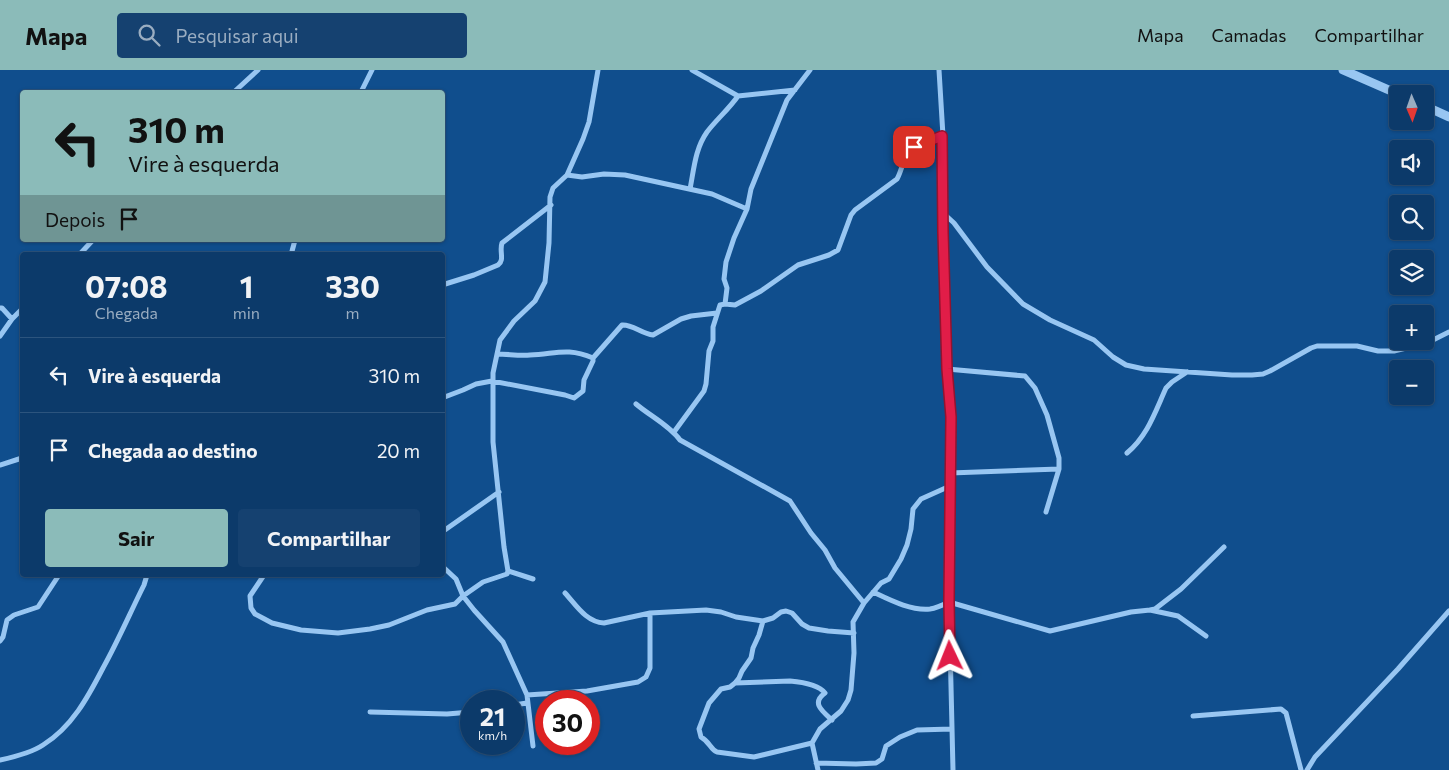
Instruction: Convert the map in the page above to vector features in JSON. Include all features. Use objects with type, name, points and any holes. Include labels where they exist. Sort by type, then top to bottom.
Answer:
[{"type":"street","points":[[236,90],[258,70]]},
{"type":"street","points":[[362,90],[372,70]]},
{"type":"street","points":[[263,577],[250,596],[251,608],[255,614],[272,623],[301,630],[344,632],[370,630],[427,610],[455,604],[483,582],[508,574],[493,442],[492,381],[500,340],[514,321],[535,301],[545,282],[550,243],[550,197],[553,188],[567,175],[583,139],[589,122],[598,70]]},
{"type":"street","points":[[692,70],[738,96],[795,90]]},
{"type":"street","points":[[725,304],[727,288],[724,279],[726,262],[747,209],[751,189],[787,100],[810,70]]},
{"type":"street","points":[[938,70],[942,136],[942,212],[947,369],[951,417],[949,602],[953,770]]},
{"type":"street","points":[[1343,70],[1389,90]]},
{"type":"street","points":[[690,189],[697,151],[702,141],[707,132],[738,96]]},
{"type":"street","points":[[1434,110],[1449,117]]},
{"type":"street","points":[[674,432],[704,391],[708,351],[713,341],[713,327],[720,306],[735,304],[761,291],[798,265],[829,255],[838,250],[851,215],[855,210],[897,179],[909,151],[920,144],[942,136]]},
{"type":"street","points":[[567,175],[582,177],[616,174],[712,194],[747,209]]},
{"type":"street","points":[[445,284],[474,275],[501,263],[500,248],[502,243],[550,205]]},
{"type":"street","points":[[942,212],[954,223],[987,267],[1023,304],[1050,320],[1094,340],[1113,357],[1126,365],[1144,369],[1232,376],[1258,374],[1270,371],[1317,346],[1357,346],[1378,352],[1427,343],[1449,332]]},
{"type":"street","points":[[83,252],[91,242]]},
{"type":"street","points":[[0,308],[12,319]]},
{"type":"street","points":[[0,336],[20,311]]},
{"type":"street","points":[[445,397],[476,384],[492,381],[574,398],[583,391],[584,380],[593,362],[593,358],[620,326],[623,325],[653,335],[680,319],[717,313]]},
{"type":"street","points":[[497,354],[529,355],[561,351],[580,353],[593,358]]},
{"type":"street","points":[[947,369],[1025,376],[1036,388],[1047,415],[1059,458],[1059,469],[1046,512]]},
{"type":"street","points":[[1126,453],[1145,433],[1166,388],[1187,372]]},
{"type":"street","points":[[636,404],[674,432],[680,440],[790,501],[811,533],[825,550],[834,568],[864,603]]},
{"type":"street","points":[[0,465],[20,459]]},
{"type":"street","points":[[950,473],[1059,469]]},
{"type":"street","points":[[818,770],[812,743],[820,729],[841,711],[848,700],[851,690],[854,653],[853,622],[864,603],[881,583],[889,579],[901,559],[911,529],[913,509],[920,499],[950,486]]},
{"type":"street","points":[[445,530],[499,492]]},
{"type":"street","points":[[874,592],[909,606],[929,609],[949,602],[1050,631],[1131,612],[1155,609],[1181,589],[1224,547]]},
{"type":"street","points":[[445,569],[456,579],[463,596],[474,610],[503,642],[527,695],[534,746]]},
{"type":"street","points":[[508,571],[532,579]]},
{"type":"street","points":[[0,641],[3,637],[7,620],[14,615],[38,607],[58,577]]},
{"type":"street","points":[[0,760],[42,746],[72,720],[88,697],[106,663],[146,577]]},
{"type":"street","points":[[565,593],[587,616],[597,622],[604,623],[650,613],[714,610],[736,617],[763,621],[786,611],[809,628],[854,633]]},
{"type":"street","points":[[1150,610],[1178,616],[1206,636]]},
{"type":"street","points":[[1307,770],[1315,757],[1449,611]]},
{"type":"street","points":[[527,695],[597,690],[638,682],[646,677],[650,668],[650,613]]},
{"type":"street","points":[[763,621],[751,658],[735,683],[730,687],[721,689],[709,703],[699,729],[701,737],[707,740],[714,751],[754,757],[812,743]]},
{"type":"street","points":[[735,683],[790,681],[815,687],[824,693],[819,697],[818,702],[820,708],[832,720]]},
{"type":"street","points":[[1193,716],[1281,708],[1286,713],[1301,770]]},
{"type":"street","points":[[370,712],[460,713]]},
{"type":"street","points":[[816,762],[876,763],[882,759],[886,746],[900,737],[917,730],[952,729]]},
{"type":"route","points":[[914,147],[942,136],[942,212],[947,369],[951,417],[950,656]]}]
